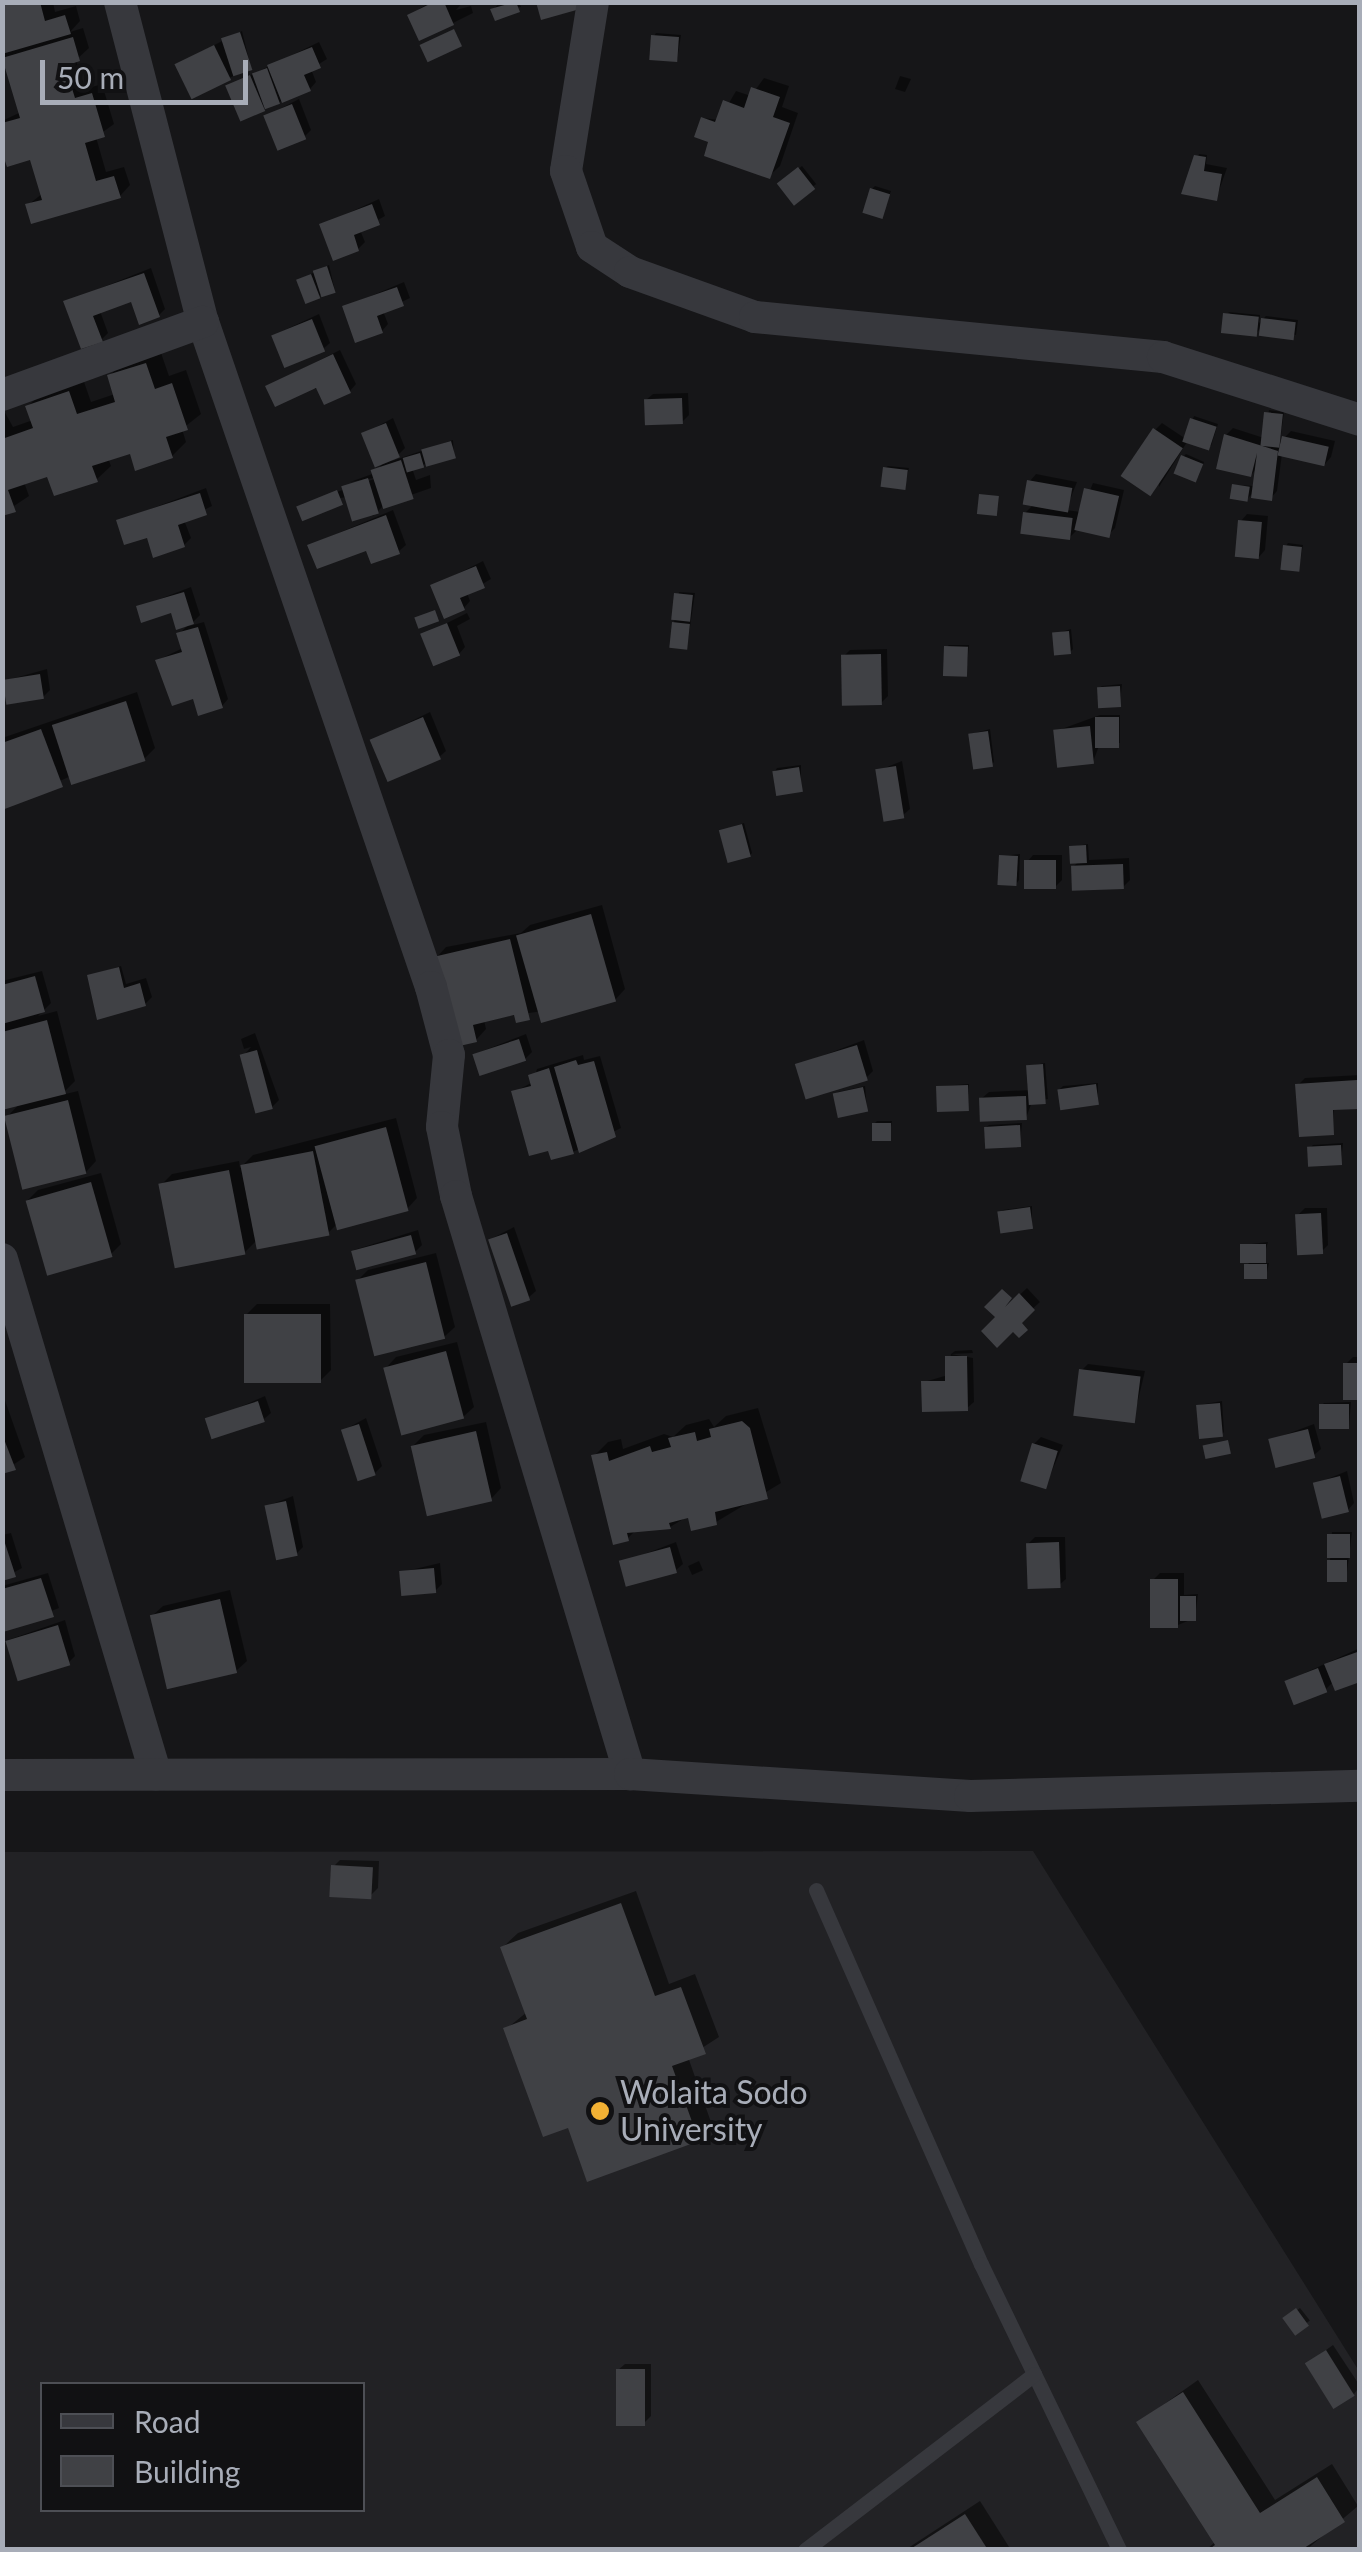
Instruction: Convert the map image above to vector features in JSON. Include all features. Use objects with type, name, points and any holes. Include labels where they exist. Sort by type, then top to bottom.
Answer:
[{"type":"street","points":[[120,2],[203,322],[431,988],[449,1056],[442,1127],[456,1196],[630,1774]]},
{"type":"street","points":[[593,2],[566,171],[592,246],[630,272],[755,317],[1163,357],[1360,420]]},
{"type":"street","points":[[2,395],[203,322]]},
{"type":"street","points":[[2,1259],[156,1775]]},
{"type":"street","points":[[2,1775],[630,1774],[970,1796],[1360,1786]]},
{"type":"lane","points":[[816,1890],[1034,2374],[1119,2550]]},
{"type":"lane","points":[[806,2550],[1034,2374]]},
{"type":"shaded area","name":"Wolaita Sodo University","points":[[1033,1851],[1359,2371],[1359,2549],[3,2549],[2,1852]]},
{"type":"building","points":[[2,2],[40,2],[45,21],[65,15],[71,34],[2,54]]},
{"type":"building","points":[[434,2],[444,2],[454,25],[419,41],[407,15]]},
{"type":"building","points":[[516,2],[520,12],[495,21],[490,9]]},
{"type":"building","points":[[536,2],[578,2],[580,9],[541,20]]},
{"type":"building","points":[[454,29],[462,46],[428,62],[420,45]]},
{"type":"building","points":[[240,32],[252,70],[233,76],[221,38]]},
{"type":"building","points":[[651,35],[679,37],[677,62],[649,60]]},
{"type":"building","points":[[73,37],[80,61],[65,66],[75,98],[92,93],[105,137],[85,143],[96,181],[114,176],[121,198],[31,224],[25,204],[42,200],[30,160],[7,167],[2,152],[2,123],[20,118],[2,58]]},
{"type":"building","points":[[214,45],[231,80],[192,99],[174,64]]},
{"type":"building","points":[[312,47],[321,68],[304,75],[311,91],[282,103],[267,65]]},
{"type":"building","points":[[267,68],[280,104],[265,109],[252,73]]},
{"type":"building","points":[[250,75],[265,111],[240,121],[225,86]]},
{"type":"building","points":[[751,87],[780,97],[773,117],[790,123],[770,179],[704,156],[708,142],[694,137],[701,117],[715,122],[723,100],[744,108]]},
{"type":"building","points":[[292,104],[306,139],[277,151],[263,116]]},
{"type":"building","points":[[1194,155],[1206,157],[1204,171],[1222,174],[1217,201],[1181,194]]},
{"type":"building","points":[[798,167],[815,189],[794,206],[777,184]]},
{"type":"building","points":[[870,188],[890,194],[882,219],[862,213]]},
{"type":"building","points":[[372,204],[380,225],[354,235],[359,251],[333,261],[319,224]]},
{"type":"building","points":[[327,266],[336,293],[321,297],[313,271]]},
{"type":"building","points":[[144,273],[160,317],[139,325],[131,302],[93,316],[103,342],[81,349],[63,301]]},
{"type":"building","points":[[311,274],[320,298],[305,304],[296,280]]},
{"type":"building","points":[[397,287],[404,306],[377,316],[383,333],[355,343],[342,306]]},
{"type":"building","points":[[1223,313],[1259,317],[1257,337],[1221,333]]},
{"type":"building","points":[[1261,318],[1296,322],[1294,340],[1259,336]]},
{"type":"building","points":[[312,319],[325,351],[284,368],[271,335]]},
{"type":"building","points":[[333,354],[351,393],[324,405],[316,388],[275,407],[265,386]]},
{"type":"building","points":[[146,363],[155,389],[172,383],[188,430],[166,437],[173,458],[135,471],[130,454],[92,466],[98,482],[54,496],[47,477],[8,490],[16,512],[2,516],[2,439],[33,428],[25,406],[69,391],[77,414],[115,402],[107,375]]},
{"type":"building","points":[[682,398],[683,424],[645,425],[644,399]]},
{"type":"building","points":[[1264,412],[1283,414],[1279,448],[1260,446]]},
{"type":"building","points":[[1190,418],[1217,427],[1209,450],[1182,442]]},
{"type":"building","points":[[386,423],[400,457],[375,467],[361,433]]},
{"type":"building","points":[[1153,428],[1183,448],[1150,496],[1121,476]]},
{"type":"building","points":[[1224,434],[1278,451],[1272,501],[1251,498],[1257,453],[1251,477],[1216,469]]},
{"type":"building","points":[[1282,436],[1329,447],[1324,466],[1278,455]]},
{"type":"building","points":[[451,441],[456,458],[426,467],[421,450]]},
{"type":"building","points":[[420,453],[424,467],[407,472],[403,458]]},
{"type":"building","points":[[1181,455],[1203,464],[1196,483],[1174,474]]},
{"type":"building","points":[[401,460],[414,499],[383,509],[371,470]]},
{"type":"building","points":[[883,467],[908,470],[905,490],[881,487]]},
{"type":"building","points":[[368,478],[379,513],[352,522],[341,486]]},
{"type":"building","points":[[1027,480],[1072,488],[1068,513],[1023,505]]},
{"type":"building","points":[[1232,484],[1250,487],[1247,502],[1230,499]]},
{"type":"building","points":[[1084,488],[1119,496],[1109,538],[1074,530]]},
{"type":"building","points":[[337,490],[343,505],[302,521],[296,506]]},
{"type":"building","points":[[200,493],[207,515],[178,525],[185,547],[153,558],[147,538],[124,545],[116,520]]},
{"type":"building","points":[[979,494],[999,496],[997,516],[977,514]]},
{"type":"building","points":[[1023,512],[1073,518],[1070,540],[1020,534]]},
{"type":"building","points":[[386,515],[400,554],[371,564],[366,551],[317,569],[307,545]]},
{"type":"building","points":[[1238,520],[1262,522],[1259,559],[1235,557]]},
{"type":"building","points":[[1283,545],[1302,547],[1299,572],[1280,570]]},
{"type":"building","points":[[476,566],[485,588],[460,598],[465,610],[444,619],[430,585]]},
{"type":"building","points":[[184,592],[194,624],[176,630],[171,613],[141,623],[136,606]]},
{"type":"building","points":[[674,593],[693,595],[690,622],[671,620]]},
{"type":"building","points":[[435,610],[439,621],[418,629],[414,618]]},
{"type":"building","points":[[672,622],[690,624],[687,650],[669,648]]},
{"type":"building","points":[[447,623],[460,655],[433,666],[420,634]]},
{"type":"building","points":[[198,627],[223,708],[198,716],[193,699],[172,706],[155,660],[182,652],[176,633]]},
{"type":"building","points":[[1069,631],[1071,654],[1054,655],[1052,632]]},
{"type":"building","points":[[944,646],[968,647],[967,677],[943,676]]},
{"type":"building","points":[[881,654],[882,705],[842,706],[841,655]]},
{"type":"building","points":[[40,674],[44,699],[6,705],[2,680]]},
{"type":"building","points":[[1120,686],[1121,707],[1098,708],[1097,687]]},
{"type":"building","points":[[126,701],[145,761],[71,785],[52,725]]},
{"type":"building","points":[[423,717],[441,759],[388,782],[370,740]]},
{"type":"building","points":[[1095,717],[1119,717],[1119,748],[1095,748]]},
{"type":"building","points":[[1090,726],[1094,764],[1057,768],[1053,730]]},
{"type":"building","points":[[41,729],[63,787],[2,810],[2,743]]},
{"type":"building","points":[[988,731],[993,767],[973,769],[968,734]]},
{"type":"building","points":[[896,766],[904,818],[884,822],[875,769]]},
{"type":"building","points":[[799,767],[803,792],[776,796],[772,771]]},
{"type":"building","points":[[742,824],[751,857],[728,863],[719,830]]},
{"type":"building","points":[[1086,845],[1087,863],[1070,864],[1069,846]]},
{"type":"building","points":[[999,855],[1018,856],[1016,886],[997,885]]},
{"type":"building","points":[[1024,860],[1056,860],[1056,889],[1024,889]]},
{"type":"building","points":[[1123,864],[1124,889],[1072,891],[1071,866]]},
{"type":"building","points":[[591,914],[616,1001],[541,1023],[516,935]]},
{"type":"building","points":[[510,939],[530,1020],[516,1023],[514,1015],[473,1025],[477,1042],[455,1047],[433,957]]},
{"type":"building","points":[[119,967],[124,988],[140,983],[146,1006],[97,1020],[87,975]]},
{"type":"building","points":[[35,976],[45,1012],[2,1024],[2,985]]},
{"type":"building","points":[[47,1020],[66,1094],[2,1110],[2,1032]]},
{"type":"building","points":[[519,1039],[526,1061],[480,1076],[472,1054]]},
{"type":"building","points":[[857,1045],[868,1080],[806,1099],[795,1064]]},
{"type":"building","points":[[257,1050],[273,1109],[255,1114],[240,1055]]},
{"type":"building","points":[[576,1060],[578,1065],[594,1061],[616,1137],[579,1153],[554,1067]]},
{"type":"building","points":[[1043,1064],[1046,1104],[1029,1105],[1026,1065]]},
{"type":"building","points":[[549,1068],[574,1154],[551,1160],[548,1151],[529,1156],[511,1091],[531,1086],[528,1075]]},
{"type":"building","points":[[1357,1080],[1359,1109],[1333,1110],[1334,1135],[1299,1137],[1295,1084]]},
{"type":"building","points":[[1096,1084],[1099,1105],[1060,1110],[1057,1089]]},
{"type":"building","points":[[968,1085],[969,1111],[937,1112],[936,1086]]},
{"type":"building","points":[[863,1087],[868,1111],[838,1118],[833,1093]]},
{"type":"building","points":[[1026,1096],[1027,1120],[980,1122],[979,1098]]},
{"type":"building","points":[[68,1100],[86,1174],[22,1190],[4,1116]]},
{"type":"building","points":[[872,1123],[891,1123],[891,1141],[872,1141]]},
{"type":"building","points":[[1020,1125],[1021,1147],[985,1149],[984,1127]]},
{"type":"building","points":[[386,1127],[409,1211],[337,1230],[315,1146]]},
{"type":"building","points":[[1341,1145],[1342,1165],[1308,1167],[1307,1147]]},
{"type":"building","points":[[313,1151],[329,1235],[257,1250],[240,1165]]},
{"type":"building","points":[[229,1170],[245,1254],[175,1268],[158,1184]]},
{"type":"building","points":[[91,1182],[112,1257],[47,1276],[26,1201]]},
{"type":"building","points":[[1030,1207],[1033,1229],[1000,1233],[997,1212]]},
{"type":"building","points":[[1321,1213],[1323,1254],[1297,1255],[1295,1214]]},
{"type":"building","points":[[507,1233],[530,1300],[511,1307],[488,1240]]},
{"type":"building","points":[[411,1235],[416,1254],[356,1270],[351,1251]]},
{"type":"building","points":[[1240,1244],[1266,1244],[1266,1263],[1240,1263]]},
{"type":"building","points":[[426,1262],[445,1339],[374,1356],[355,1280]]},
{"type":"building","points":[[1244,1264],[1267,1264],[1267,1279],[1244,1279]]},
{"type":"building","points":[[1002,1289],[1012,1298],[1005,1307],[1019,1293],[1035,1310],[1022,1323],[1028,1330],[1019,1338],[1013,1332],[997,1348],[981,1331],[995,1317],[984,1307]]},
{"type":"building","points":[[244,1314],[321,1314],[321,1383],[244,1383]]},
{"type":"building","points":[[446,1351],[464,1419],[401,1435],[383,1368]]},
{"type":"building","points":[[945,1356],[967,1356],[968,1411],[922,1412],[921,1381],[945,1381]]},
{"type":"building","points":[[1343,1363],[1360,1363],[1360,1400],[1343,1400]]},
{"type":"building","points":[[1079,1369],[1141,1377],[1135,1423],[1073,1416]]},
{"type":"building","points":[[258,1401],[265,1422],[212,1439],[205,1418]]},
{"type":"building","points":[[1220,1403],[1223,1437],[1199,1439],[1196,1405]]},
{"type":"building","points":[[1319,1404],[1349,1404],[1349,1429],[1319,1429]]},
{"type":"building","points":[[742,1421],[750,1428],[768,1499],[715,1512],[717,1525],[691,1531],[688,1518],[669,1523],[671,1529],[627,1533],[629,1541],[613,1545],[591,1455],[607,1452],[609,1461],[650,1446],[652,1452],[671,1447],[668,1438],[695,1432],[697,1441],[711,1437],[709,1429]]},
{"type":"building","points":[[359,1424],[376,1475],[358,1481],[341,1430]]},
{"type":"building","points":[[1308,1429],[1315,1458],[1275,1468],[1268,1439]]},
{"type":"building","points":[[476,1431],[492,1501],[427,1516],[411,1446]]},
{"type":"building","points":[[2,1434],[16,1470],[2,1474]]},
{"type":"building","points":[[1228,1440],[1231,1454],[1205,1459],[1203,1445]]},
{"type":"building","points":[[1032,1443],[1058,1451],[1046,1489],[1020,1481]]},
{"type":"building","points":[[1340,1476],[1349,1512],[1322,1519],[1313,1483]]},
{"type":"building","points":[[286,1501],[298,1556],[276,1560],[264,1506]]},
{"type":"building","points":[[2,1534],[16,1577],[2,1581]]},
{"type":"building","points":[[1327,1534],[1350,1534],[1350,1558],[1327,1558]]},
{"type":"building","points":[[1059,1542],[1061,1588],[1028,1589],[1026,1543]]},
{"type":"building","points":[[670,1547],[677,1573],[626,1587],[619,1561]]},
{"type":"building","points":[[1327,1560],[1347,1560],[1347,1582],[1327,1582]]},
{"type":"building","points":[[434,1568],[436,1593],[401,1596],[399,1571]]},
{"type":"building","points":[[41,1578],[54,1617],[3,1632],[2,1589]]},
{"type":"building","points":[[1150,1579],[1178,1579],[1178,1628],[1150,1628]]},
{"type":"building","points":[[1180,1596],[1196,1596],[1196,1621],[1180,1621]]},
{"type":"building","points":[[220,1599],[237,1673],[167,1689],[150,1615]]},
{"type":"building","points":[[58,1625],[70,1665],[18,1681],[5,1641]]},
{"type":"building","points":[[1360,1651],[1360,1682],[1335,1691],[1324,1664]]},
{"type":"building","points":[[1318,1668],[1327,1692],[1294,1705],[1284,1681]]},
{"type":"building","points":[[331,1865],[373,1867],[371,1899],[329,1897]]},
{"type":"building","points":[[621,1903],[655,1996],[681,1987],[706,2054],[672,2066],[699,2141],[587,2182],[568,2128],[543,2137],[503,2028],[527,2019],[500,1947]]},
{"type":"building","points":[[1296,2308],[1309,2326],[1295,2336],[1282,2318]]},
{"type":"building","points":[[1326,2350],[1355,2396],[1333,2409],[1305,2363]]},
{"type":"building","points":[[616,2369],[645,2369],[645,2426],[616,2426]]},
{"type":"building","points":[[1183,2392],[1260,2513],[1317,2477],[1345,2522],[1301,2550],[1208,2550],[1215,2545],[1136,2422]]},
{"type":"building","points":[[965,2514],[988,2550],[909,2550]]},
{"type":"place","name":"Wolaita Sodo University","points":[[600,2111]]}]
